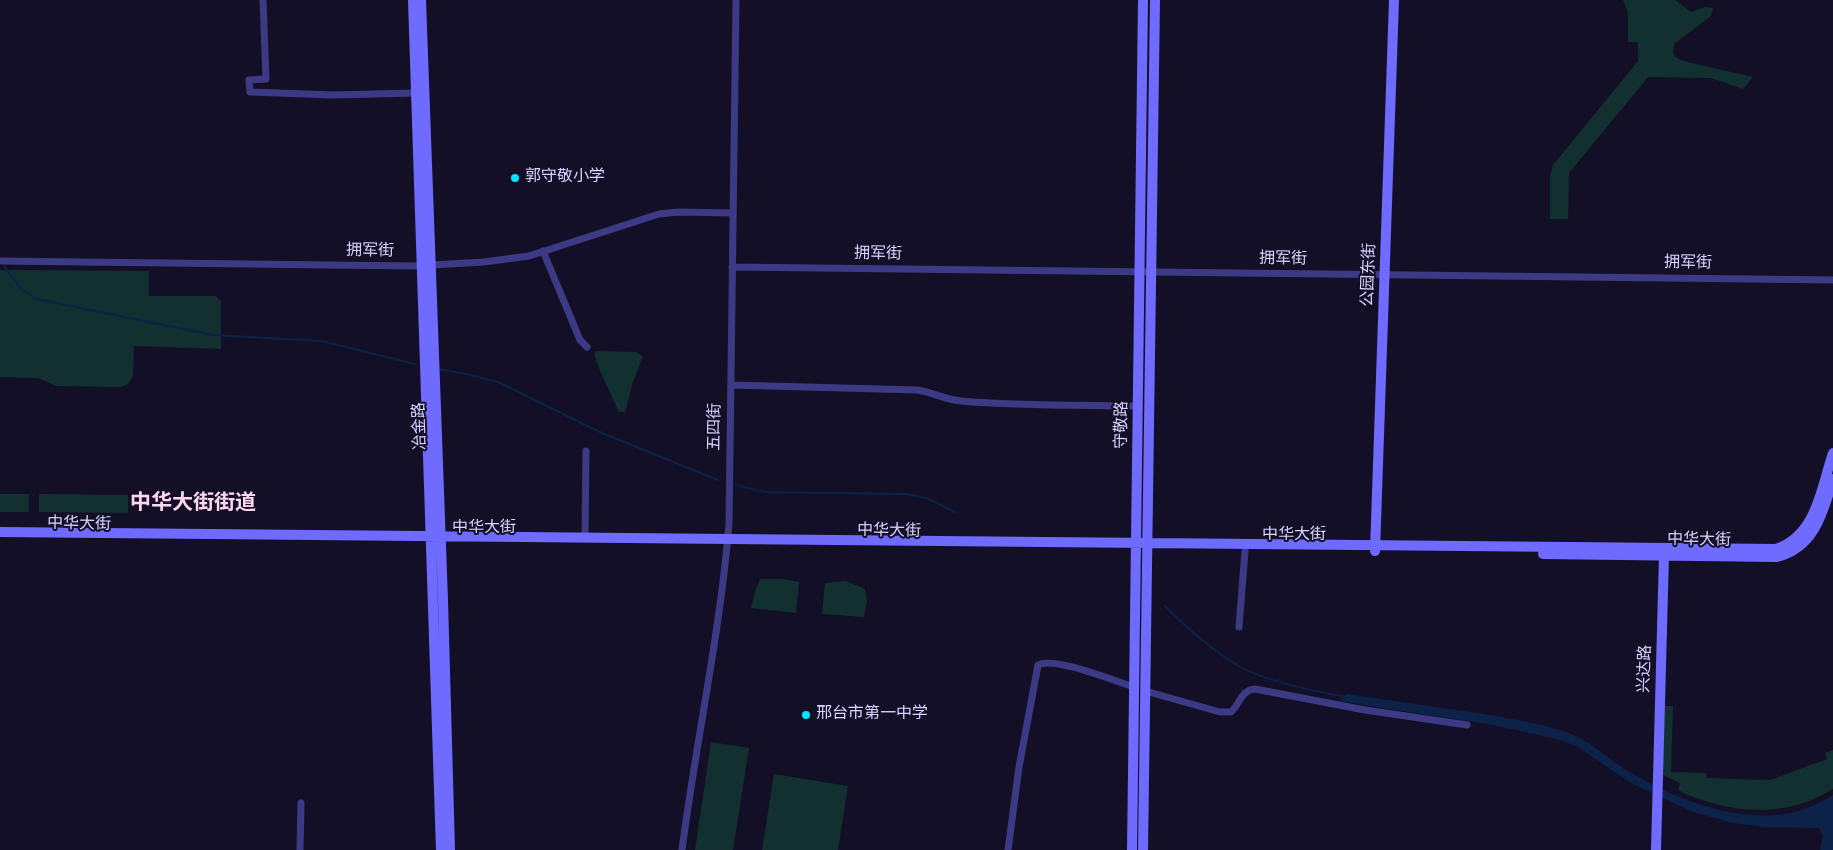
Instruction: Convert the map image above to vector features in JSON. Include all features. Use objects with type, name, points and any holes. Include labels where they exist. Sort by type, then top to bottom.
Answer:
[{"type":"street","points":[[262,0],[266,79],[249,80],[250,92],[415,93]]},
{"type":"street","name":"冶金路","points":[[413,0],[415,93],[425,265],[450,850]]},
{"type":"street","name":"冶金路","points":[[421,0],[425,265]]},
{"type":"street","name":"五四街","points":[[682,850],[724,574],[727,542],[736,0]]},
{"type":"street","name":"守敬路","points":[[1132,850],[1143,0]]},
{"type":"street","name":"守敬路","points":[[1143,850],[1155,0]]},
{"type":"street","name":"公园东街","points":[[1375,549],[1394,0]]},
{"type":"street","name":"拥军街","points":[[0,261],[425,265],[509,259],[543,251],[659,214],[679,212],[733,213]]},
{"type":"street","points":[[543,251],[580,340],[587,347]]},
{"type":"street","name":"拥军街","points":[[732,267],[1833,280]]},
{"type":"street","points":[[730,385],[917,390],[930,391],[942,397],[960,401],[1012,404],[1138,406]]},
{"type":"street","points":[[585,538],[586,451]]},
{"type":"street","points":[[1777,553],[1796,539],[1810,523],[1833,452]]},
{"type":"street","points":[[1777,553],[1796,549],[1812,534],[1821,518],[1833,479]]},
{"type":"street","name":"中华大街","points":[[0,532],[436,540],[585,538],[727,542]]},
{"type":"street","name":"中华大街","points":[[0,539],[727,542],[1777,553]]},
{"type":"street","name":"冶金路","points":[[436,540],[441,850]]},
{"type":"street","name":"中华大街","points":[[1147,547],[1245,551],[1375,549],[1664,556],[1777,553]]},
{"type":"street","points":[[1239,627],[1245,551]]},
{"type":"street","name":"兴达路","points":[[1656,850],[1664,556]]},
{"type":"street","points":[[1008,850],[1019,767],[1038,665],[1042,662],[1057,663],[1134,687]]},
{"type":"street","points":[[1145,691],[1231,712],[1243,694],[1249,689],[1255,689],[1365,710],[1467,725]]},
{"type":"street","points":[[300,850],[301,803]]},
{"type":"green space","points":[[1623,0],[1675,0],[1691,12],[1705,7],[1713,8],[1711,16],[1674,44],[1673,52],[1675,56],[1687,62],[1753,77],[1743,89],[1711,78],[1648,77],[1569,173],[1568,219],[1550,219],[1550,176],[1553,165],[1638,61],[1638,42],[1628,42],[1628,13]]},
{"type":"green space","points":[[0,270],[149,271],[149,296],[215,296],[221,301],[221,349],[134,346],[133,376],[128,384],[121,387],[56,386],[38,378],[0,377]]},
{"type":"green space","points":[[596,351],[636,352],[643,356],[633,382],[625,412],[619,412],[601,373],[594,354]]},
{"type":"green space","points":[[0,494],[29,494],[29,512],[0,512]]},
{"type":"green space","points":[[39,494],[128,495],[128,513],[39,512]]},
{"type":"green space","points":[[760,579],[783,579],[799,582],[796,613],[751,608]]},
{"type":"green space","points":[[846,581],[865,589],[867,601],[864,617],[822,614],[825,583]]},
{"type":"green space","points":[[1664,706],[1673,706],[1671,772],[1706,773],[1707,778],[1770,780],[1827,759],[1825,753],[1833,750],[1833,789],[1812,800],[1793,806],[1760,810],[1743,809],[1709,802],[1678,790],[1680,783],[1661,774]]},
{"type":"green space","points":[[711,742],[749,748],[733,850],[695,850]]},
{"type":"green space","points":[[774,774],[848,786],[838,850],[762,850]]},
{"type":"water","points":[[1347,694],[1506,718],[1566,732],[1582,739],[1623,768],[1663,790],[1708,807],[1731,812],[1777,815],[1799,811],[1833,795],[1833,850],[1820,850],[1823,836],[1819,828],[1764,827],[1733,823],[1693,812],[1631,783],[1578,747],[1561,740],[1493,725],[1339,701]]},
{"type":"waterway","points":[[4,266],[21,289],[37,299],[212,335],[321,341],[415,364]]},
{"type":"waterway","points":[[438,369],[498,382],[602,433],[718,480]]},
{"type":"waterway","points":[[736,485],[764,492],[908,494],[929,499],[955,512]]},
{"type":"waterway","points":[[1165,606],[1219,653],[1250,672],[1306,689],[1346,697]]},
{"type":"place","name":"郭守敬小学","points":[[515,178]]},
{"type":"place","name":"邢台市第一中学","points":[[806,715]]},
{"type":"district","name":"中华大街街道","points":[[193,505]]}]
